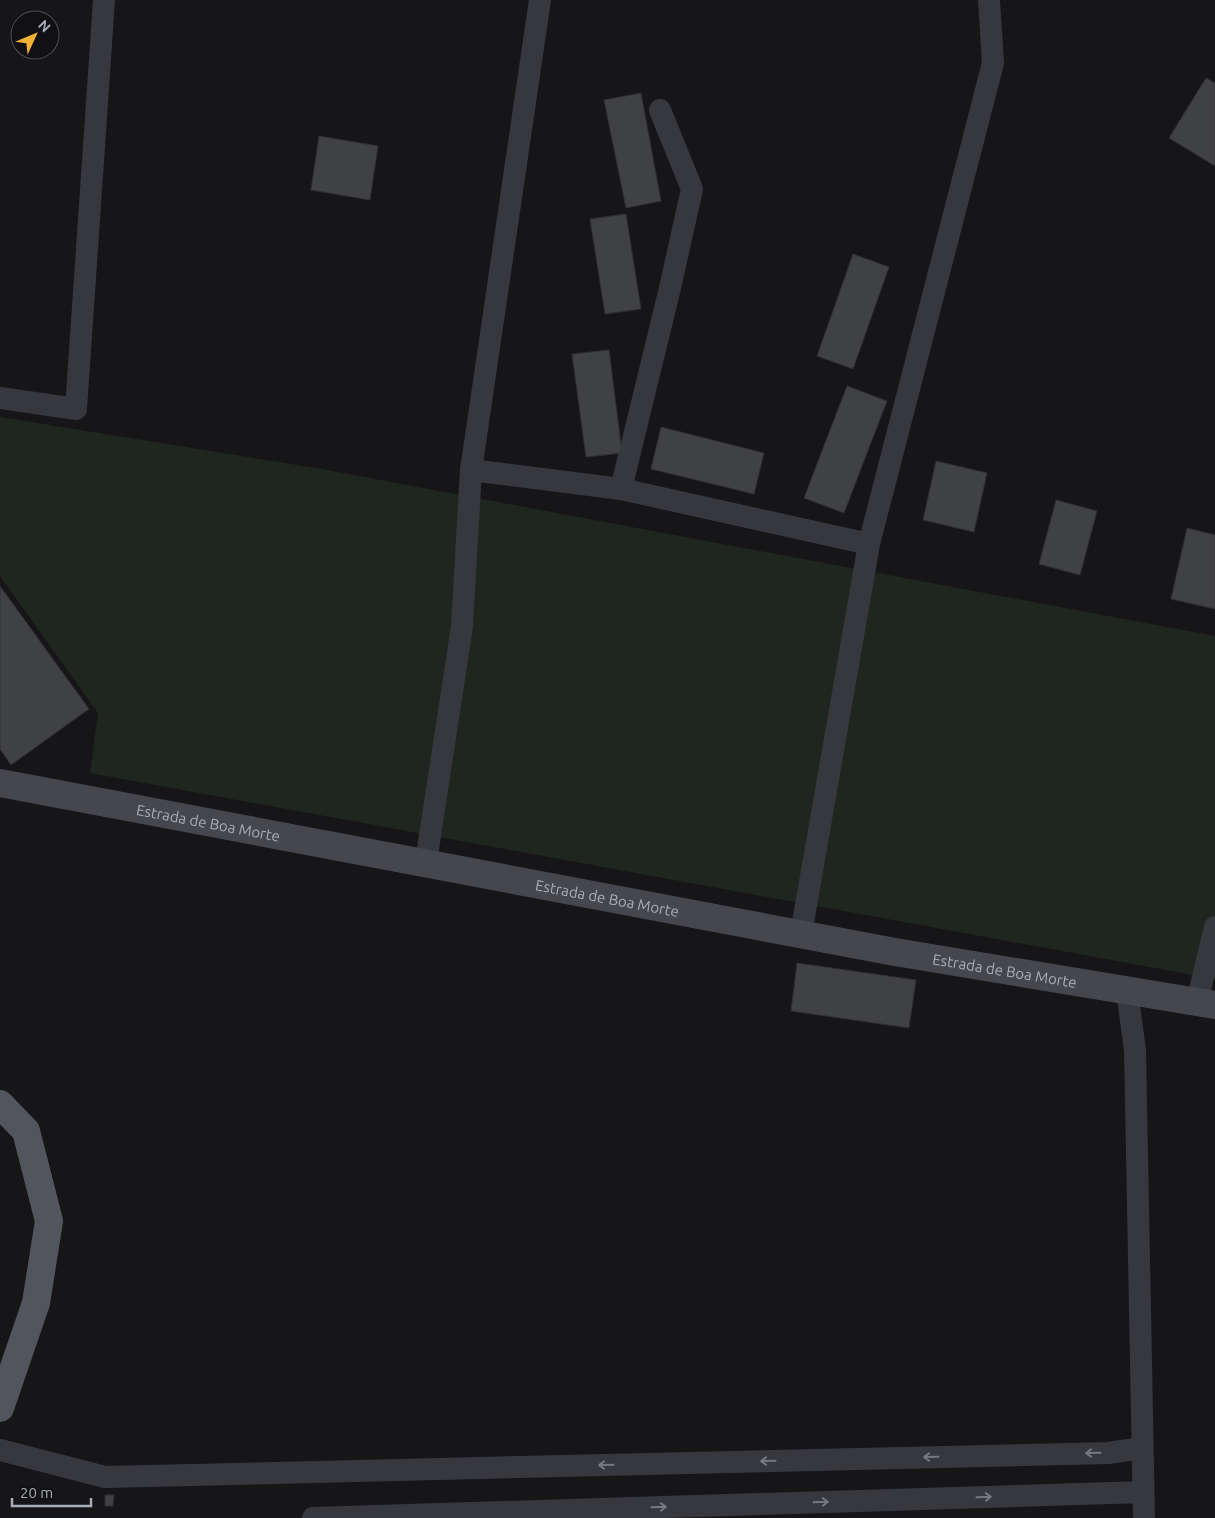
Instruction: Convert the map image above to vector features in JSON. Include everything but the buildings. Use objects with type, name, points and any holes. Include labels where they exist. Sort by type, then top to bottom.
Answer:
[{"type":"main road","name":"Estrada de Boa Morte","points":[[0,783],[895,952],[1206,1004]]},
{"type":"main road","points":[[0,1104],[26,1131],[49,1221],[36,1303],[0,1408]]},
{"type":"street","points":[[0,398],[76,409],[104,0]]},
{"type":"street","points":[[426,862],[462,626],[471,470],[540,0]]},
{"type":"street","points":[[802,934],[869,544],[993,63],[989,0]]},
{"type":"street","points":[[621,489],[692,189],[660,110]]},
{"type":"street","points":[[471,470],[621,489],[869,544]]},
{"type":"street","points":[[1206,1004],[1215,927]]},
{"type":"street","points":[[1127,991],[1135,1050],[1144,1518]]},
{"type":"street","points":[[0,1450],[106,1477],[1108,1453],[1142,1448]]},
{"type":"street","points":[[313,1518],[1143,1492]]},
{"type":"shaded area","points":[[0,417],[322,469],[1215,636],[1215,979],[90,773],[98,713],[0,576]]}]
